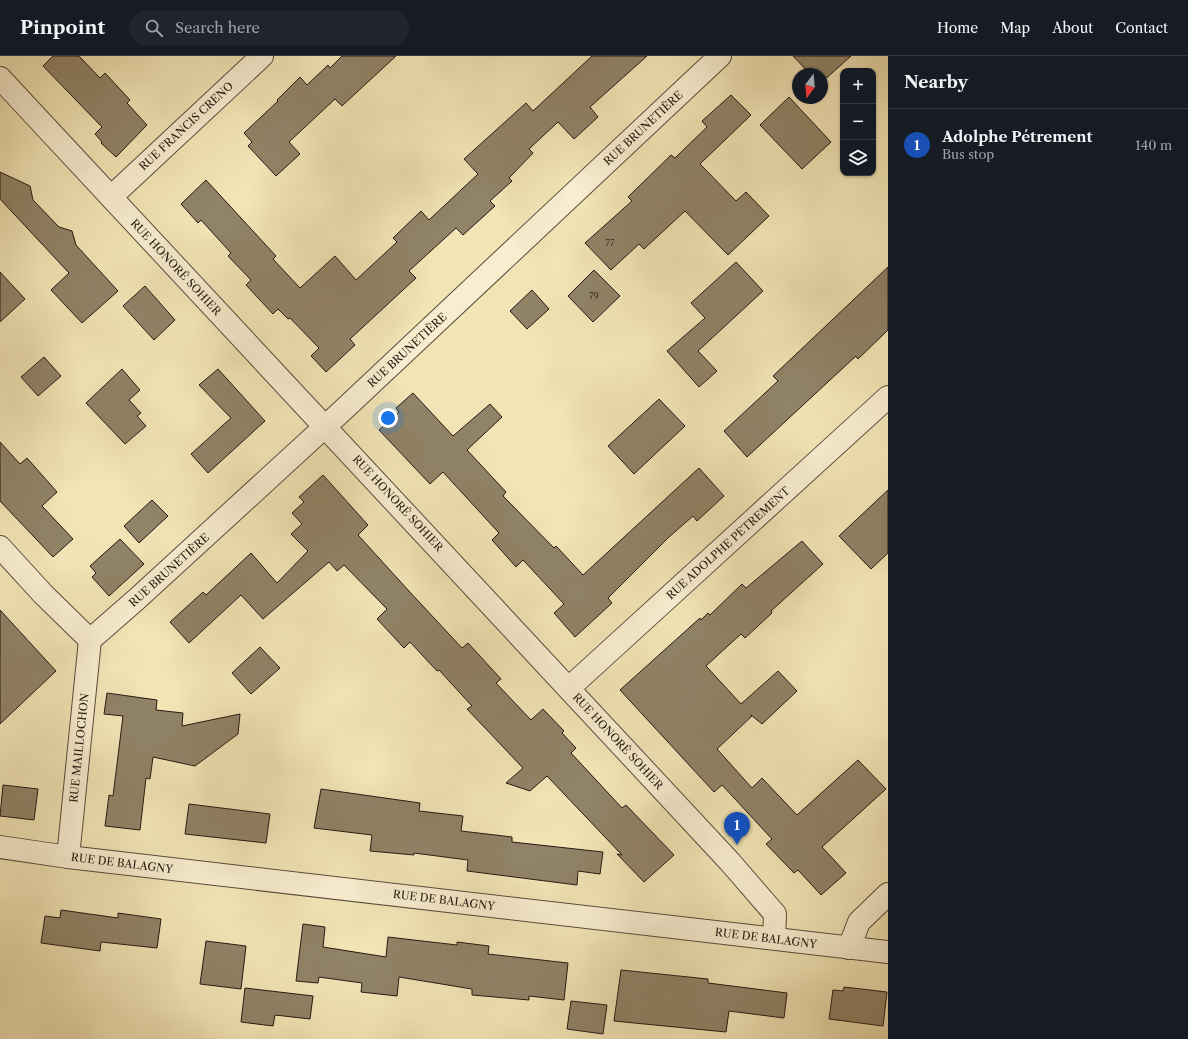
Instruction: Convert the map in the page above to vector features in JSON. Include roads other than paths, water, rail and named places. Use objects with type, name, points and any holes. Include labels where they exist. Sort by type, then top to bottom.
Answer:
[{"type":"street","name":"RUE FRANCIS CRENO","points":[[110,197],[262,56]]},
{"type":"street","name":"RUE BRUNETIÈRE","points":[[90,640],[326,426],[720,56]]},
{"type":"street","name":"RUE HONORÉ SOHIER","points":[[0,78],[326,426],[730,862],[775,914],[774,938]]},
{"type":"street","name":"RUE ADOLPHE PETREMENT","points":[[569,688],[888,397]]},
{"type":"street","points":[[0,547],[90,640]]},
{"type":"street","name":"RUE MAILLOCHON","points":[[68,857],[90,640]]},
{"type":"street","name":"RUE DE BALAGNY","points":[[0,847],[68,857],[888,952]]},
{"type":"street","points":[[849,948],[860,922],[888,894]]},
{"type":"place","name":"Adolphe Pétrement","points":[[737,845]]}]
